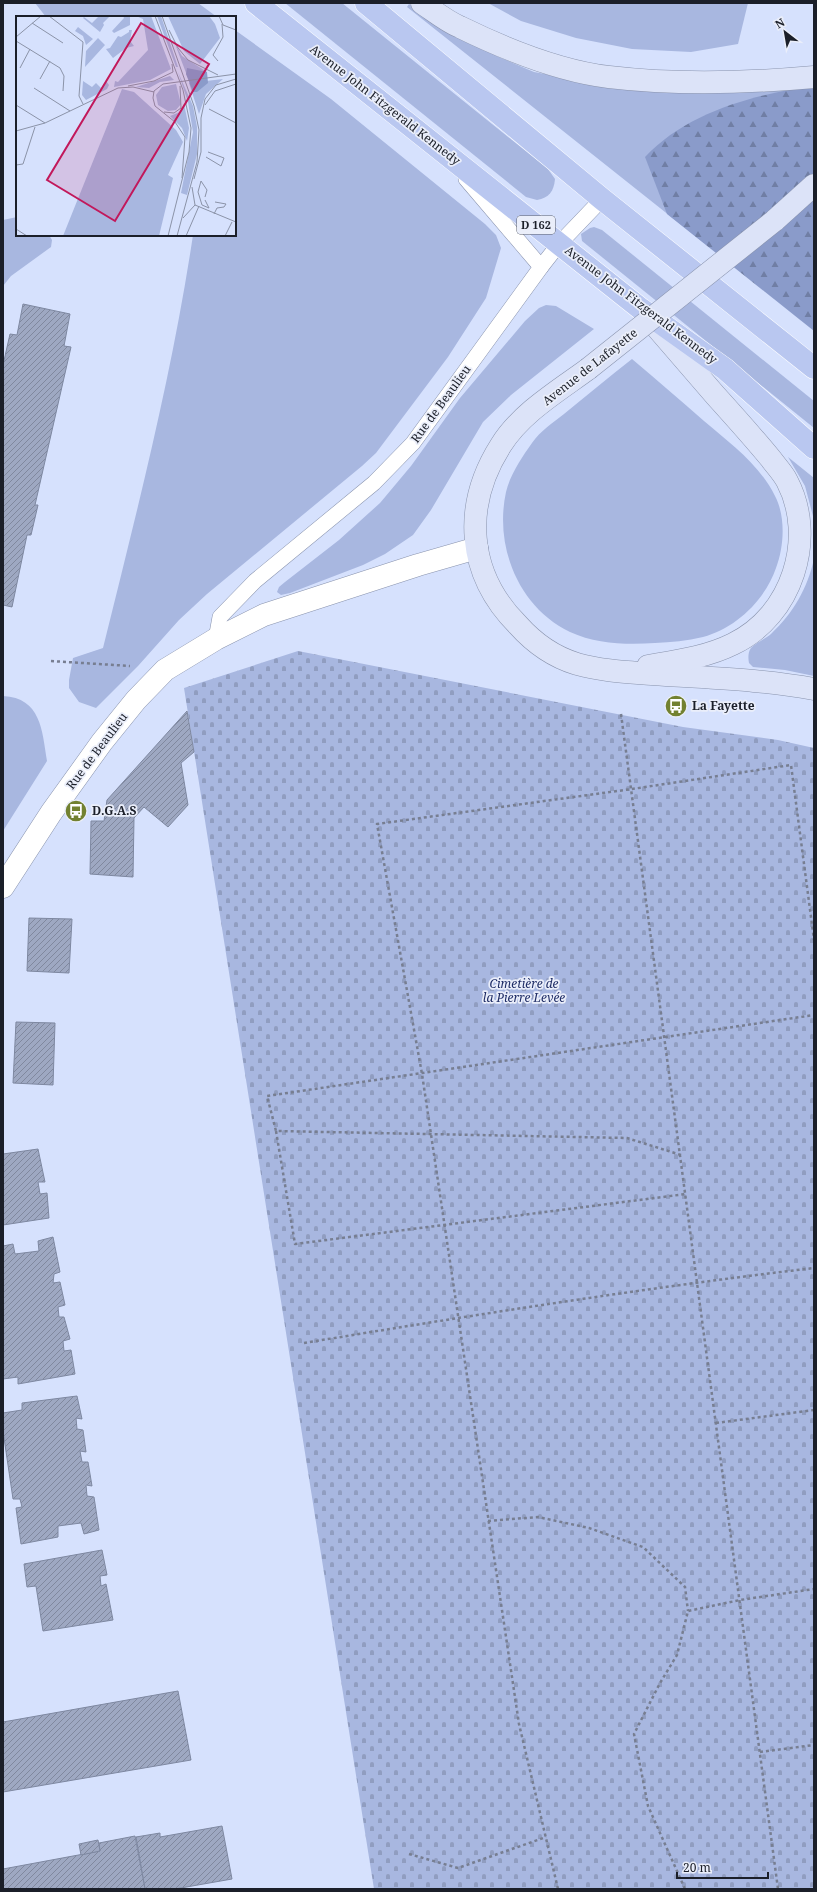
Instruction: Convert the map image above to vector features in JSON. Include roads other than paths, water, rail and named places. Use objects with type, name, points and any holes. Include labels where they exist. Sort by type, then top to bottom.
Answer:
[{"type":"main road","name":"Avenue John Fitzgerald Kennedy","points":[[256,3],[641,309],[725,369],[814,448]]},
{"type":"main road","points":[[366,3],[602,199],[814,368]]},
{"type":"street","points":[[422,3],[459,27],[534,58],[608,77],[654,81],[707,82],[814,77]]},
{"type":"street","name":"Avenue de Lafayette","points":[[619,671],[577,664],[559,657],[543,648],[527,635],[506,613],[488,586],[481,568],[477,548],[475,529],[478,502],[482,486],[500,445],[519,423],[774,221],[814,185]]},
{"type":"street","name":"Avenue de Lafayette","points":[[774,221],[814,197]]},
{"type":"street","points":[[619,671],[690,659],[716,652],[734,644],[751,633],[769,618],[785,598],[800,558],[803,540],[803,522],[787,480],[750,434],[641,309]]},
{"type":"street","name":"Rue de Beaulieu","points":[[3,887],[51,813],[102,742],[136,700],[165,670],[216,639],[264,615],[418,565],[477,548]]},
{"type":"street","points":[[619,671],[719,680],[752,680],[814,688]]},
{"type":"lane","points":[[436,145],[541,267]]},
{"type":"lane","name":"Rue de Beaulieu","points":[[216,639],[220,617],[255,581],[374,483],[413,443],[541,267],[560,244],[602,199]]},
{"type":"place","name":"La Fayette","points":[[676,706]]},
{"type":"place","name":"D.G.A.S","points":[[76,811]]},
{"type":"park label","name":"Cimetière de la Pierre Levée","points":[[524,991]]}]
